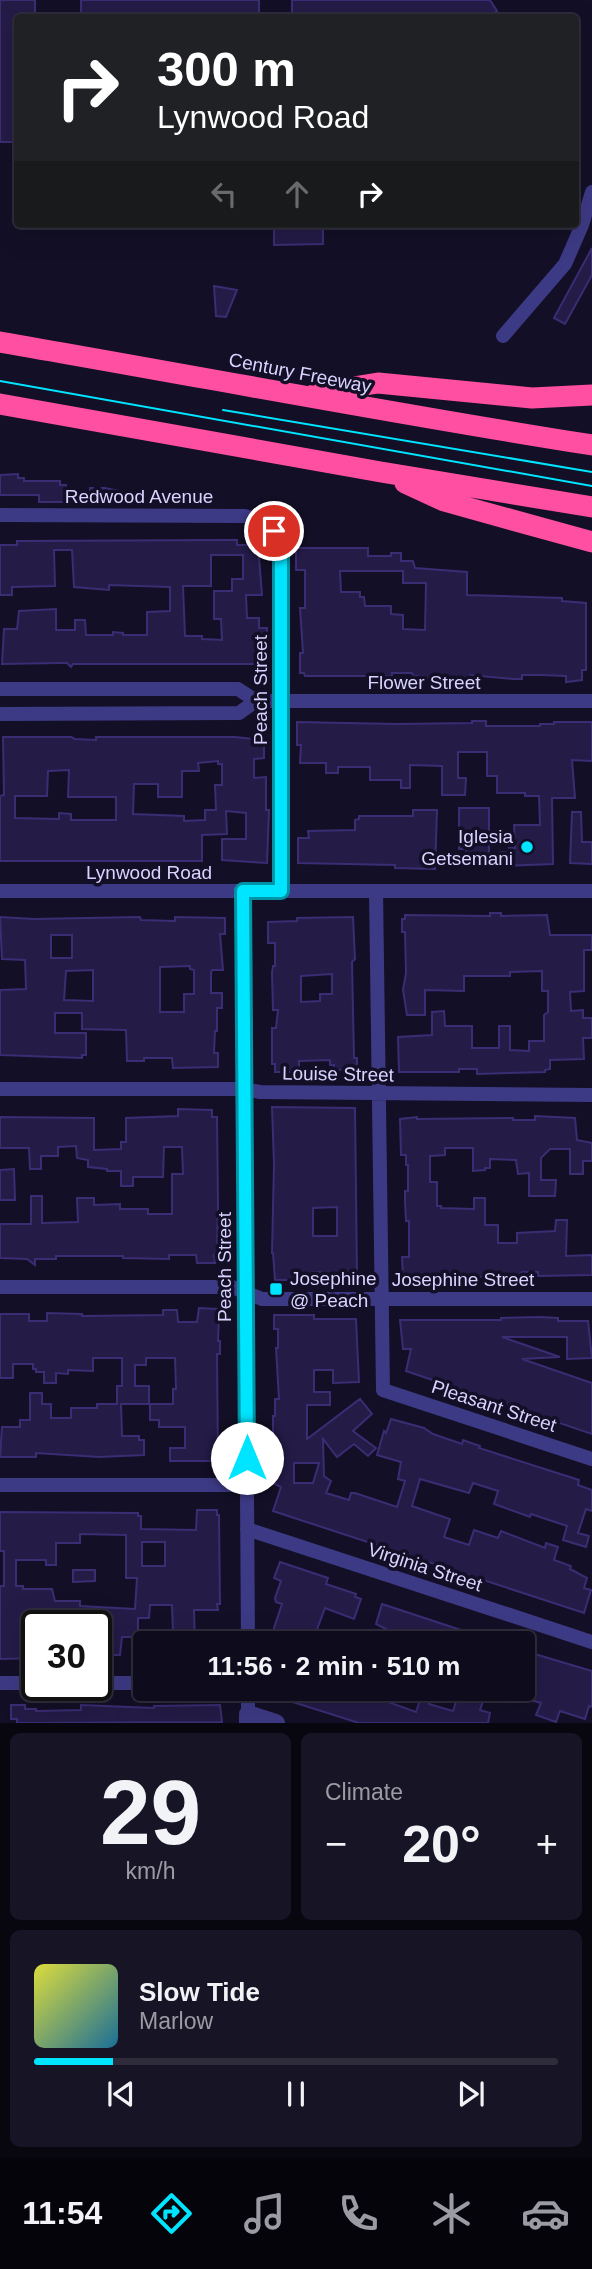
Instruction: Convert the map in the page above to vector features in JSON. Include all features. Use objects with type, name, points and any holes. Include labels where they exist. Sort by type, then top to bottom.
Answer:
[{"type":"highway","name":"Century Freeway","points":[[0,342],[304,395],[377,411],[592,445]]},
{"type":"highway","points":[[304,395],[378,383],[532,398],[592,395]]},
{"type":"highway","points":[[0,404],[592,507]]},
{"type":"highway","points":[[381,472],[444,501],[592,542]]},
{"type":"street","points":[[502,336],[565,264],[582,225],[592,192]]},
{"type":"street","name":"Redwood Avenue","points":[[0,515],[245,516],[261,521],[274,531]]},
{"type":"street","name":"Peach Street","points":[[274,531],[281,552],[281,891]]},
{"type":"street","name":"Flower Street","points":[[0,689],[238,689],[256,701],[592,701]]},
{"type":"street","points":[[32,689],[32,714]]},
{"type":"street","name":"Flower Street","points":[[0,714],[239,713],[256,701]]},
{"type":"street","name":"Lynwood Road","points":[[0,891],[592,891]]},
{"type":"street","name":"Peach Street","points":[[243,891],[248,1631]]},
{"type":"street","points":[[376,891],[382,1298]]},
{"type":"street","name":"Louise Street","points":[[0,1089],[244,1089],[260,1092],[592,1095]]},
{"type":"street","name":"Josephine Street","points":[[0,1287],[232,1287],[261,1299],[592,1299]]},
{"type":"street","name":"Pleasant Street","points":[[382,1298],[383,1390],[592,1459]]},
{"type":"street","points":[[0,1485],[247,1485]]},
{"type":"street","name":"Virginia Street","points":[[247,1529],[592,1642]]},
{"type":"street","points":[[0,1683],[21,1683]]},
{"type":"street","points":[[112,1683],[133,1683]]},
{"type":"street","points":[[248,1718],[276,1723]]},
{"type":"building","points":[[0,0],[35,0],[35,14],[14,14],[14,142],[0,142]]},
{"type":"building","points":[[81,0],[259,0],[259,14],[81,14]]},
{"type":"building","points":[[292,0],[490,0],[497,11],[493,14],[292,14]]},
{"type":"building","points":[[274,228],[323,228],[323,244],[274,245]]},
{"type":"building","points":[[592,248],[592,275],[565,324],[554,318]]},
{"type":"building","points":[[214,286],[237,290],[226,317],[216,316]]},
{"type":"building","points":[[18,474],[18,478],[24,478],[24,481],[60,481],[60,485],[66,485],[66,502],[39,502],[39,495],[0,495],[0,475]]},
{"type":"building","points":[[90,488],[124,492],[124,502],[90,502]]},
{"type":"building","points":[[237,540],[237,545],[258,545],[262,595],[246,595],[247,618],[259,618],[259,628],[267,628],[267,664],[73,664],[71,667],[67,663],[2,664],[4,629],[17,629],[19,611],[56,609],[56,630],[75,630],[75,620],[85,620],[86,635],[113,635],[113,632],[123,635],[147,635],[147,612],[170,611],[170,587],[109,585],[109,590],[74,587],[72,550],[54,550],[55,586],[12,587],[12,595],[0,595],[0,545],[17,545],[17,541]],"holes":[[[211,555],[243,555],[243,579],[232,579],[232,591],[214,591],[214,619],[221,619],[222,640],[185,636],[183,586],[211,586]]]},
{"type":"building","points":[[296,548],[368,548],[368,556],[401,553],[401,561],[413,561],[415,568],[467,572],[467,595],[562,598],[562,601],[586,603],[586,670],[582,670],[582,680],[566,682],[566,676],[541,675],[522,675],[522,679],[470,675],[470,678],[425,678],[413,676],[412,673],[392,673],[392,676],[305,676],[300,673],[300,653],[303,653],[300,608],[305,608],[305,570],[296,570]],"holes":[[[340,571],[403,571],[403,583],[426,583],[425,630],[403,629],[403,615],[391,614],[391,606],[365,606],[360,592],[341,592]]]},
{"type":"building","points":[[486,721],[486,726],[592,722],[592,761],[572,760],[575,798],[552,798],[553,864],[500,866],[500,852],[509,852],[509,848],[515,848],[514,825],[540,825],[539,796],[497,793],[497,776],[487,776],[487,752],[458,752],[458,778],[466,778],[465,795],[442,795],[442,766],[410,765],[410,788],[401,788],[401,780],[370,780],[370,767],[338,767],[338,773],[326,773],[326,763],[300,763],[301,745],[297,745],[297,722],[397,724]]},
{"type":"building","points":[[3,737],[71,737],[96,740],[96,737],[235,737],[264,740],[264,758],[254,759],[254,778],[266,777],[266,810],[269,810],[267,863],[222,860],[222,839],[246,839],[246,813],[226,811],[227,834],[202,835],[202,861],[0,861],[0,796],[4,795]],"holes":[[[218,761],[218,764],[222,764],[222,785],[215,785],[216,810],[205,810],[205,820],[184,821],[184,816],[133,814],[134,784],[158,784],[158,797],[182,797],[182,771],[199,771],[198,763]],[[69,770],[68,797],[116,797],[116,820],[71,820],[71,814],[59,813],[59,819],[15,818],[15,796],[47,796],[48,771]]]},
{"type":"building","points":[[459,808],[489,808],[489,859],[481,859],[479,865],[469,865],[469,861],[466,861],[466,849],[459,849]]},
{"type":"building","points":[[413,810],[437,810],[435,869],[395,868],[395,865],[298,863],[298,838],[309,838],[308,831],[355,830],[355,820],[359,819],[359,816],[413,816]]},
{"type":"building","points":[[572,812],[581,812],[582,842],[592,842],[592,864],[570,863]]},
{"type":"building","points":[[490,913],[501,913],[501,916],[547,915],[550,935],[592,935],[592,950],[584,950],[584,991],[570,992],[571,1011],[583,1010],[583,1018],[592,1018],[592,1038],[583,1038],[584,1059],[550,1060],[550,1069],[545,1072],[477,1074],[477,1069],[459,1069],[459,1072],[399,1072],[398,1037],[432,1035],[432,1012],[444,1011],[445,1026],[472,1026],[472,1048],[499,1048],[499,1026],[510,1026],[510,1050],[529,1051],[529,1041],[544,1041],[548,991],[542,991],[542,971],[510,972],[510,976],[464,976],[464,991],[425,990],[425,1015],[407,1015],[403,990],[406,973],[402,919],[405,919],[405,915],[490,916]]},
{"type":"building","points":[[0,917],[140,917],[141,920],[175,921],[175,917],[225,918],[225,934],[220,934],[223,970],[212,970],[211,973],[211,993],[222,993],[222,1008],[217,1008],[215,1031],[214,1053],[218,1053],[218,1067],[173,1068],[172,1058],[127,1061],[126,1030],[82,1029],[82,1013],[55,1013],[55,1033],[86,1033],[86,1055],[82,1055],[82,1058],[0,1055],[0,990],[26,989],[25,960],[2,959]],"holes":[[[51,935],[72,935],[72,958],[51,958]],[[190,966],[190,969],[194,970],[194,994],[184,994],[184,1012],[160,1012],[160,967]],[[93,970],[93,1001],[64,1000],[66,971]]]},
{"type":"building","points":[[353,917],[354,1058],[357,1058],[357,1069],[334,1070],[330,1060],[299,1061],[299,1072],[275,1072],[275,1064],[272,1064],[272,1028],[276,1028],[278,1010],[273,1010],[272,973],[275,966],[275,943],[268,943],[268,922],[297,921],[297,918]],"holes":[[[332,974],[332,994],[320,994],[320,1001],[301,1002],[301,976]]]},
{"type":"building","points":[[272,1107],[355,1108],[357,1277],[333,1278],[333,1273],[313,1272],[313,1280],[275,1280],[272,1253]],"holes":[[[337,1207],[337,1236],[313,1236],[313,1208]]]},
{"type":"building","points":[[178,1109],[212,1110],[212,1117],[217,1117],[218,1207],[215,1263],[197,1263],[196,1255],[169,1255],[169,1259],[56,1256],[56,1259],[35,1259],[35,1265],[27,1259],[0,1258],[0,1224],[31,1224],[31,1196],[42,1196],[42,1223],[78,1222],[77,1198],[94,1198],[94,1205],[120,1204],[120,1209],[148,1209],[148,1214],[172,1214],[172,1174],[183,1174],[182,1147],[164,1147],[163,1177],[133,1177],[133,1186],[121,1186],[121,1171],[88,1167],[88,1160],[77,1158],[76,1146],[58,1147],[58,1156],[41,1156],[41,1169],[30,1169],[29,1148],[0,1148],[0,1117],[94,1118],[94,1150],[121,1149],[121,1142],[126,1142],[126,1118],[178,1116]]},
{"type":"building","points":[[535,1116],[575,1118],[577,1140],[592,1143],[592,1161],[583,1161],[583,1174],[570,1174],[570,1149],[550,1149],[541,1158],[541,1180],[556,1180],[555,1196],[529,1196],[529,1173],[518,1174],[516,1160],[490,1159],[490,1168],[473,1171],[473,1148],[445,1148],[445,1155],[430,1156],[430,1182],[437,1182],[437,1206],[474,1209],[474,1198],[485,1198],[485,1225],[498,1225],[498,1243],[517,1243],[517,1233],[555,1231],[556,1220],[567,1220],[566,1256],[592,1255],[592,1275],[538,1276],[538,1272],[522,1272],[518,1276],[403,1277],[402,1257],[409,1257],[409,1221],[406,1221],[405,1201],[405,1191],[408,1191],[408,1165],[406,1155],[401,1155],[400,1119],[417,1117],[535,1120]]},
{"type":"building","points":[[14,1169],[15,1200],[0,1200],[0,1170]]},
{"type":"building","points":[[199,1308],[218,1309],[219,1315],[218,1461],[170,1461],[170,1448],[185,1448],[185,1427],[159,1427],[159,1420],[150,1420],[150,1404],[173,1404],[173,1389],[176,1389],[175,1358],[146,1358],[146,1365],[135,1365],[135,1386],[149,1386],[149,1404],[121,1404],[122,1436],[139,1436],[139,1440],[144,1440],[144,1455],[99,1457],[36,1453],[36,1457],[0,1457],[2,1427],[20,1427],[20,1420],[30,1420],[30,1393],[42,1393],[42,1404],[51,1404],[51,1418],[71,1418],[71,1408],[97,1408],[97,1404],[117,1404],[117,1386],[122,1386],[122,1358],[93,1358],[93,1371],[68,1370],[68,1374],[56,1373],[56,1383],[44,1383],[44,1372],[36,1372],[33,1364],[13,1364],[13,1378],[0,1378],[0,1314],[29,1314],[29,1321],[47,1321],[47,1313],[82,1316],[163,1315],[163,1310],[177,1310],[178,1322],[197,1322]]},
{"type":"building","points":[[274,1315],[356,1319],[359,1382],[333,1383],[333,1370],[314,1370],[314,1392],[330,1392],[330,1405],[307,1405],[307,1439],[360,1399],[372,1414],[353,1431],[376,1448],[368,1456],[354,1444],[337,1457],[323,1439],[324,1476],[331,1481],[326,1493],[349,1500],[351,1493],[355,1493],[397,1507],[405,1481],[398,1479],[401,1462],[377,1455],[384,1431],[386,1433],[391,1419],[424,1428],[462,1444],[463,1440],[480,1446],[479,1448],[579,1480],[578,1485],[592,1490],[592,1511],[586,1509],[578,1533],[589,1536],[586,1547],[563,1540],[567,1526],[494,1504],[498,1491],[473,1483],[469,1493],[420,1479],[412,1506],[450,1519],[444,1537],[469,1545],[474,1530],[498,1538],[501,1531],[545,1548],[546,1543],[558,1547],[554,1560],[571,1566],[570,1569],[587,1578],[584,1588],[591,1590],[584,1613],[273,1511],[281,1487],[275,1484],[273,1475],[273,1416],[275,1399],[279,1399],[276,1348],[278,1329],[274,1329]],"holes":[[[294,1463],[319,1463],[313,1483],[294,1483]]]},
{"type":"building","points":[[558,1318],[558,1321],[588,1321],[592,1358],[567,1359],[567,1337],[502,1337],[560,1357],[522,1359],[592,1383],[592,1434],[406,1371],[411,1349],[403,1349],[400,1320],[501,1320]]},
{"type":"building","points":[[197,1510],[217,1510],[218,1610],[194,1610],[195,1631],[173,1631],[172,1605],[150,1605],[149,1618],[138,1618],[138,1631],[133,1631],[133,1637],[122,1637],[120,1655],[112,1655],[112,1610],[21,1610],[21,1658],[0,1659],[0,1586],[4,1586],[4,1551],[0,1551],[0,1512],[138,1513],[138,1516],[141,1516],[141,1529],[196,1530]],"holes":[[[80,1534],[126,1535],[126,1578],[137,1578],[135,1609],[80,1606],[80,1601],[55,1601],[52,1589],[23,1589],[23,1586],[16,1586],[16,1560],[46,1560],[46,1565],[56,1565],[56,1543],[80,1543]],[[142,1542],[165,1542],[165,1566],[142,1566]]]},
{"type":"building","points":[[280,1562],[328,1578],[326,1584],[356,1594],[355,1597],[361,1599],[354,1619],[325,1608],[316,1631],[274,1631],[282,1604],[276,1602],[275,1598],[281,1581],[274,1578]]},
{"type":"building","points":[[73,1570],[95,1570],[95,1581],[73,1582]]},
{"type":"building","points":[[382,1604],[464,1631],[388,1631],[376,1624]]},
{"type":"building","points":[[535,1654],[592,1671],[592,1707],[589,1706],[585,1719],[560,1711],[556,1722],[536,1715],[541,1703],[534,1701]]},
{"type":"building","points":[[290,1701],[388,1701],[416,1712],[420,1701],[430,1701],[429,1704],[453,1711],[456,1701],[483,1701],[480,1710],[490,1713],[488,1723],[359,1723]]},
{"type":"building","points":[[11,1705],[25,1705],[25,1709],[36,1711],[81,1710],[81,1705],[154,1708],[220,1705],[222,1722],[17,1723],[17,1719],[11,1719]]},
{"type":"tram line","points":[[0,381],[592,486]]},
{"type":"tram line","points":[[223,410],[592,472]]},
{"type":"place","name":"Iglesia Getsemani","points":[[527,847]]},
{"type":"place","name":"Josephine @ Peach","points":[[276,1289]]},
{"type":"route","points":[[247,1458],[243,891],[281,891],[281,552],[274,531]]}]
